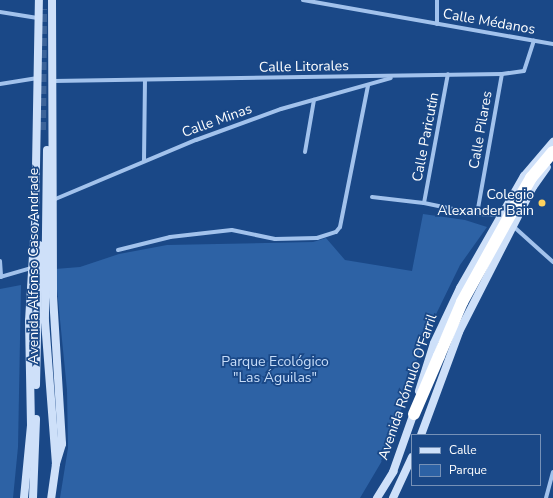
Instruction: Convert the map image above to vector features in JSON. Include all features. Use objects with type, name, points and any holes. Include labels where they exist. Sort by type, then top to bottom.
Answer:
[{"type":"highway","points":[[414,414],[462,302],[531,178],[553,152]]},
{"type":"main road","points":[[24,498],[31,409],[31,268],[36,224],[39,0]]},
{"type":"main road","points":[[52,0],[52,296],[62,444],[56,464]]},
{"type":"main road","name":"Avenida Alfonso Caso Andrade","points":[[33,498],[36,469],[36,289],[45,130],[45,321],[56,464],[51,498]]},
{"type":"main road","name":"Avenida Rómulo O'Farril","points":[[377,498],[393,472],[414,414],[434,343],[457,294],[524,176],[553,142]]},
{"type":"main road","name":"Avenida Rómulo O'Farril","points":[[421,434],[459,332],[533,187],[553,161]]},
{"type":"main road","points":[[496,225],[505,222],[512,229]]},
{"type":"main road","points":[[31,375],[36,384]]},
{"type":"main road","points":[[31,409],[36,398]]},
{"type":"main road","name":"Avenida Rómulo O'Farril","points":[[393,498],[411,459]]},
{"type":"street","name":"Calle Médanos","points":[[303,0],[553,44]]},
{"type":"street","points":[[436,24],[437,0]]},
{"type":"street","points":[[0,12],[39,18]]},
{"type":"street","name":"Calle Litorales","points":[[52,81],[393,77],[448,74],[502,74],[524,71],[534,41]]},
{"type":"street","name":"Calle Paricutín","points":[[424,203],[448,74]]},
{"type":"street","name":"Calle Pilares","points":[[477,214],[502,74]]},
{"type":"street","name":"Calle Minas","points":[[53,200],[144,161],[281,109],[368,86],[393,77]]},
{"type":"street","points":[[0,84],[38,78]]},
{"type":"street","points":[[144,161],[145,80]]},
{"type":"street","points":[[118,250],[170,237],[232,230],[275,239],[317,238],[336,232],[340,227],[368,86]]},
{"type":"street","points":[[305,152],[314,100]]},
{"type":"street","points":[[372,197],[424,203],[477,214],[502,215],[510,217],[512,229],[553,262]]},
{"type":"street","points":[[0,261],[0,277],[31,268]]},
{"type":"street","points":[[546,498],[553,472]]},
{"type":"green space","name":"Parque Ecológico \"Las Águilas\"","points":[[423,214],[465,220],[487,227],[460,265],[422,343],[389,449],[360,498],[60,498],[68,448],[67,390],[55,269],[80,267],[119,254],[167,245],[313,242],[326,238],[345,260],[412,271]]},
{"type":"green space","points":[[21,285],[18,447],[13,498],[0,498],[0,289]]},
{"type":"tunnel","points":[[42,130],[43,9]]},
{"type":"place","name":"Colegio Alexander Bain","points":[[542,203]]}]
